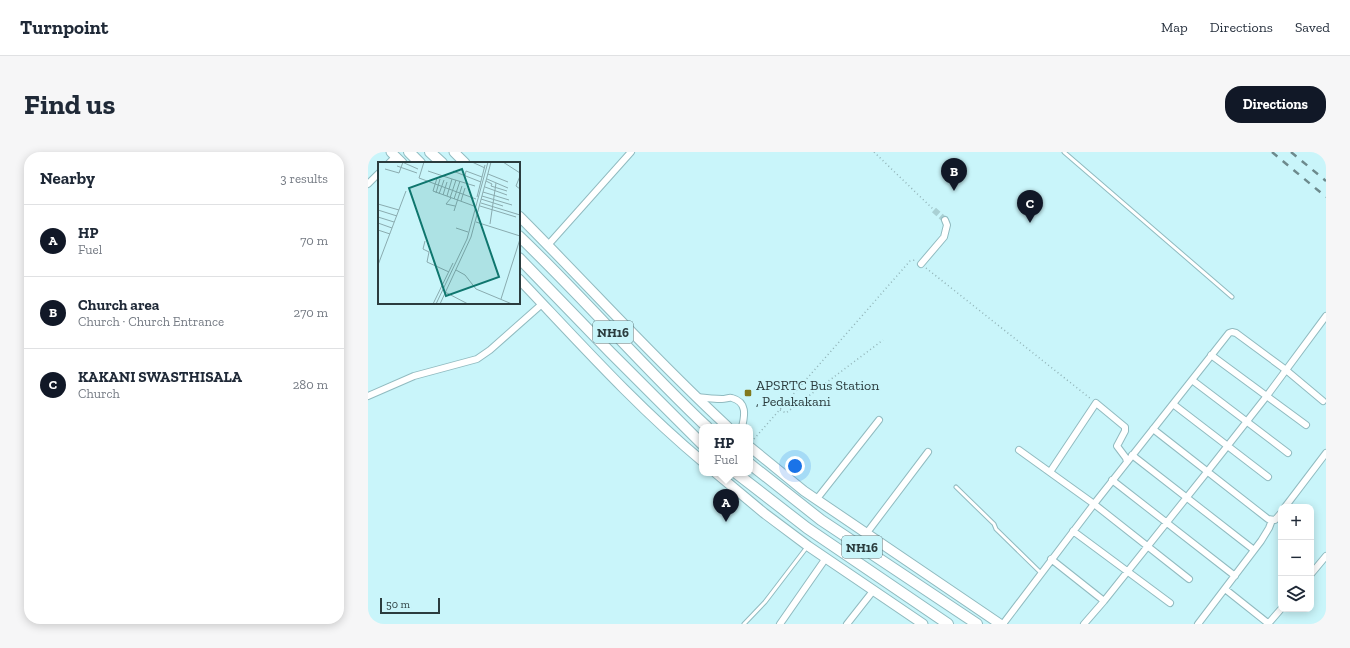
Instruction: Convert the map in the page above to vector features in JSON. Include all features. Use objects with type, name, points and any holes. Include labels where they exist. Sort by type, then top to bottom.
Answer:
[{"type":"highway","points":[[409,152],[419,162]]},
{"type":"highway","points":[[430,152],[441,162]]},
{"type":"highway","name":"NH16","points":[[520,237],[577,294],[639,360],[704,424]]},
{"type":"highway","name":"NH16","points":[[520,259],[699,441]]},
{"type":"highway","name":"NH16","points":[[753,466],[821,520],[977,624]]},
{"type":"highway","name":"NH16","points":[[740,476],[807,528],[948,624]]},
{"type":"main road","points":[[456,153],[464,162]]},
{"type":"main road","points":[[520,217],[645,347],[695,397],[725,424]]},
{"type":"main road","points":[[520,280],[593,357],[669,432],[699,458]]},
{"type":"main road","points":[[753,450],[804,492],[1000,624]]},
{"type":"main road","points":[[720,476],[764,513],[808,546],[923,624]]},
{"type":"street","points":[[548,245],[631,152]]},
{"type":"street","points":[[368,184],[378,174]]},
{"type":"street","points":[[921,264],[944,237],[947,225],[945,220]]},
{"type":"street","points":[[368,396],[414,376],[477,359],[490,350],[542,304]]},
{"type":"street","points":[[1084,624],[1128,572],[1207,472],[1326,316]]},
{"type":"street","points":[[1003,624],[1112,480],[1229,333],[1234,332],[1286,370],[1323,401]]},
{"type":"street","points":[[1211,355],[1306,426]]},
{"type":"street","points":[[1192,380],[1288,453]]},
{"type":"street","points":[[695,397],[723,399],[730,397],[736,400],[743,406],[745,414],[743,424]]},
{"type":"street","points":[[1051,471],[1096,403],[1125,427],[1125,431],[1118,446],[1127,462]]},
{"type":"street","points":[[1173,404],[1268,477]]},
{"type":"street","points":[[816,500],[879,420]]},
{"type":"street","points":[[1153,429],[1268,519],[1272,520]]},
{"type":"street","points":[[1019,450],[1051,471],[1189,579]]},
{"type":"street","points":[[866,534],[928,452]]},
{"type":"street","points":[[1287,504],[1326,454]]},
{"type":"street","points":[[1132,455],[1254,550]]},
{"type":"street","points":[[1112,480],[1235,576]]},
{"type":"street","points":[[1198,624],[1267,532],[1272,520],[1278,517]]},
{"type":"street","points":[[1073,531],[1170,603]]},
{"type":"street","points":[[1314,570],[1326,556]]},
{"type":"street","points":[[780,624],[826,558]]},
{"type":"street","points":[[1052,559],[1104,601]]},
{"type":"street","points":[[1225,589],[1269,624],[1279,612]]},
{"type":"street","points":[[847,624],[873,591]]},
{"type":"lane","points":[[1064,152],[1232,297]]},
{"type":"lane","points":[[956,487],[1041,573]]},
{"type":"lane","points":[[744,624],[765,602],[808,546]]},
{"type":"path","points":[[874,152],[934,210]]},
{"type":"path","points":[[753,440],[910,261],[915,260],[1096,403]]},
{"type":"path","points":[[779,410],[786,413],[883,340]]},
{"type":"tunnel","points":[[934,210],[945,220]]},
{"type":"railway","points":[[1272,152],[1326,197]]},
{"type":"railway","points":[[1291,152],[1326,181]]},
{"type":"place","name":"Church area","points":[[954,191]]},
{"type":"place","name":"KAKANI SWASTHISALA","points":[[1030,223]]},
{"type":"place","name":"APSRTC Bus Station , Pedakakani","points":[[748,393]]},
{"type":"place","name":"HP","points":[[726,522]]}]
